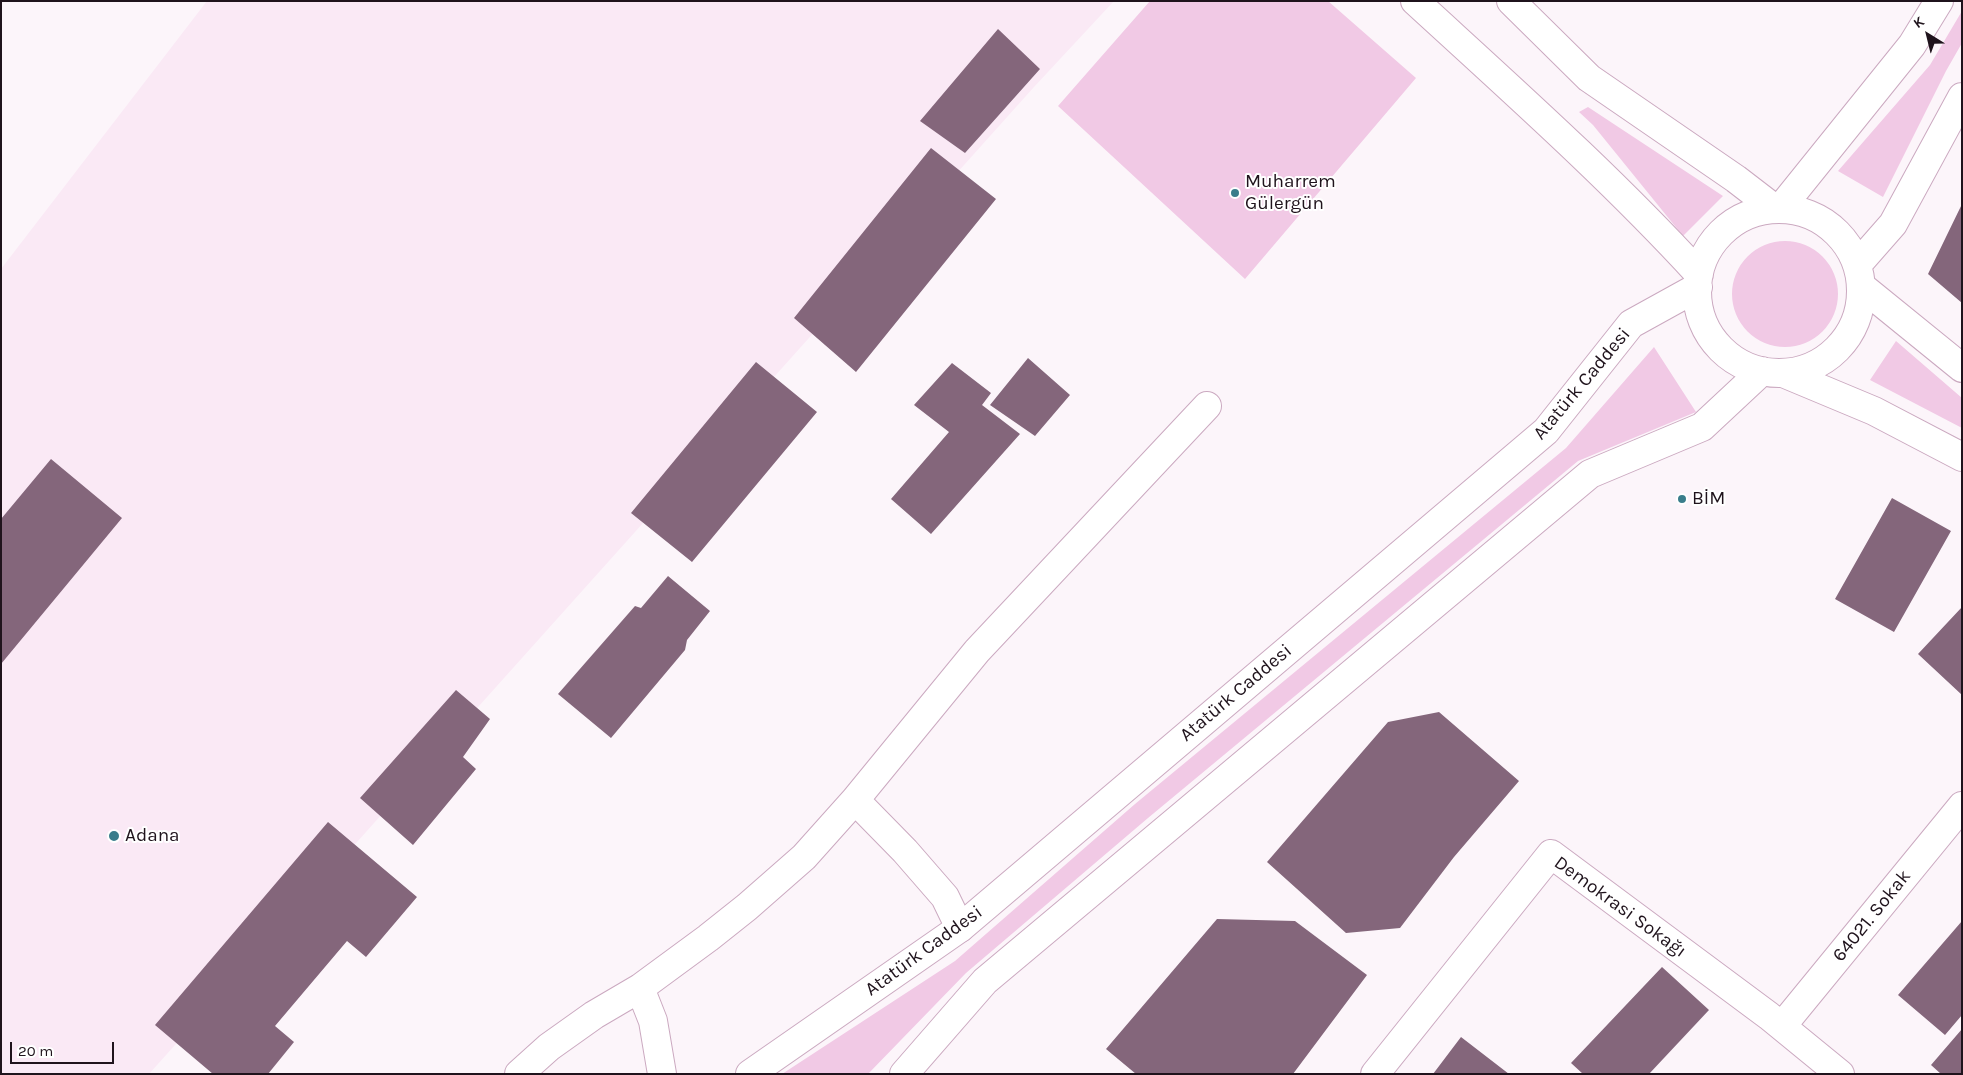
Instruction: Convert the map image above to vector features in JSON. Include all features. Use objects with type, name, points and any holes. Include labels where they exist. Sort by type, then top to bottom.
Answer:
[{"type":"main road","points":[[1415,1],[1572,144],[1670,242],[1698,280]]},
{"type":"main road","points":[[1511,1],[1589,78],[1777,209]]},
{"type":"main road","points":[[1777,209],[1912,44],[1939,1]]},
{"type":"main road","points":[[1859,275],[1893,224],[1962,97]]},
{"type":"main road","points":[[904,1074],[986,981],[1590,474],[1702,427],[1773,372],[1809,368],[1831,354],[1848,335],[1859,312],[1859,275],[1848,246],[1816,217],[1796,210],[1777,209],[1754,213],[1734,222],[1718,236],[1706,254],[1698,280],[1697,296],[1701,317],[1710,336],[1724,352],[1742,364],[1773,372],[1874,411],[1962,457]]},
{"type":"main road","points":[[1859,275],[1962,368]]},
{"type":"main road","name":"Atatürk Caddesi","points":[[750,1074],[960,928],[1546,432],[1631,324],[1698,280]]},
{"type":"main road","points":[[520,1074],[549,1047],[594,1015],[640,988],[747,908],[804,857],[855,800],[977,651],[1207,406]]},
{"type":"main road","points":[[855,800],[905,851],[945,897],[960,928]]},
{"type":"main road","name":"64021. Sokak","points":[[1782,1026],[1962,806]]},
{"type":"main road","name":"Demokrasi Sokağı","points":[[1375,1074],[1551,854],[1782,1026],[1840,1074]]},
{"type":"main road","points":[[640,988],[653,1021],[662,1074]]},
{"type":"shaded area","points":[[207,1],[1114,1],[1034,87],[149,1074],[1,1074],[1,269]]},
{"type":"shaded area","name":"Muharrem Gülergün","points":[[1150,1],[1328,1],[1416,78],[1245,279],[1058,106]]},
{"type":"shaded area","points":[[1962,11],[1962,43],[1883,197],[1838,171],[1930,65]]},
{"type":"shaded area","points":[[1588,107],[1723,196],[1683,236],[1593,125],[1579,112]]},
{"type":"shaded area","points":[[1785,241],[1805,245],[1822,257],[1834,274],[1838,294],[1834,314],[1822,331],[1805,343],[1785,347],[1765,343],[1748,331],[1736,314],[1732,294],[1736,274],[1748,257],[1765,245]]},
{"type":"shaded area","points":[[1896,341],[1962,398],[1962,428],[1870,380]]},
{"type":"shaded area","points":[[1654,347],[1696,412],[1578,461],[1148,818],[966,973],[868,1074],[782,1074],[955,961],[1135,804],[1566,448]]},
{"type":"building","points":[[998,29],[1040,69],[965,153],[920,121]]},
{"type":"building","points":[[931,148],[996,199],[856,372],[794,318]]},
{"type":"building","points":[[1962,204],[1962,303],[1928,274]]},
{"type":"building","points":[[1028,358],[1070,395],[1035,436],[990,405]]},
{"type":"building","points":[[756,362],[817,412],[692,562],[631,513]]},
{"type":"building","points":[[952,363],[991,393],[982,405],[1020,434],[931,534],[891,499],[949,432],[914,405]]},
{"type":"building","points":[[51,459],[122,518],[1,664],[1,519]]},
{"type":"building","points":[[1892,498],[1951,531],[1894,632],[1835,599]]},
{"type":"building","points":[[668,576],[710,611],[687,640],[685,650],[611,738],[558,694],[635,606],[641,608]]},
{"type":"building","points":[[1962,607],[1962,695],[1918,654]]},
{"type":"building","points":[[456,690],[490,719],[463,757],[476,769],[413,845],[360,798]]},
{"type":"building","points":[[1439,712],[1519,781],[1454,857],[1400,928],[1346,933],[1267,862],[1388,722]]},
{"type":"building","points":[[328,822],[417,897],[366,957],[347,941],[275,1026],[294,1042],[268,1074],[213,1074],[155,1025]]},
{"type":"building","points":[[1217,919],[1295,921],[1367,975],[1293,1074],[1136,1074],[1106,1049]]},
{"type":"building","points":[[1962,921],[1962,1015],[1945,1035],[1898,995]]},
{"type":"building","points":[[1662,967],[1709,1010],[1649,1074],[1583,1074],[1571,1063]]},
{"type":"building","points":[[1962,1029],[1962,1074],[1941,1074],[1931,1065]]},
{"type":"building","points":[[1461,1037],[1509,1074],[1433,1074]]},
{"type":"place","name":"Muharrem Gülergün","points":[[1235,193]]},
{"type":"place","name":"BİM","points":[[1682,499]]},
{"type":"place","name":"Adana","points":[[114,836]]}]
